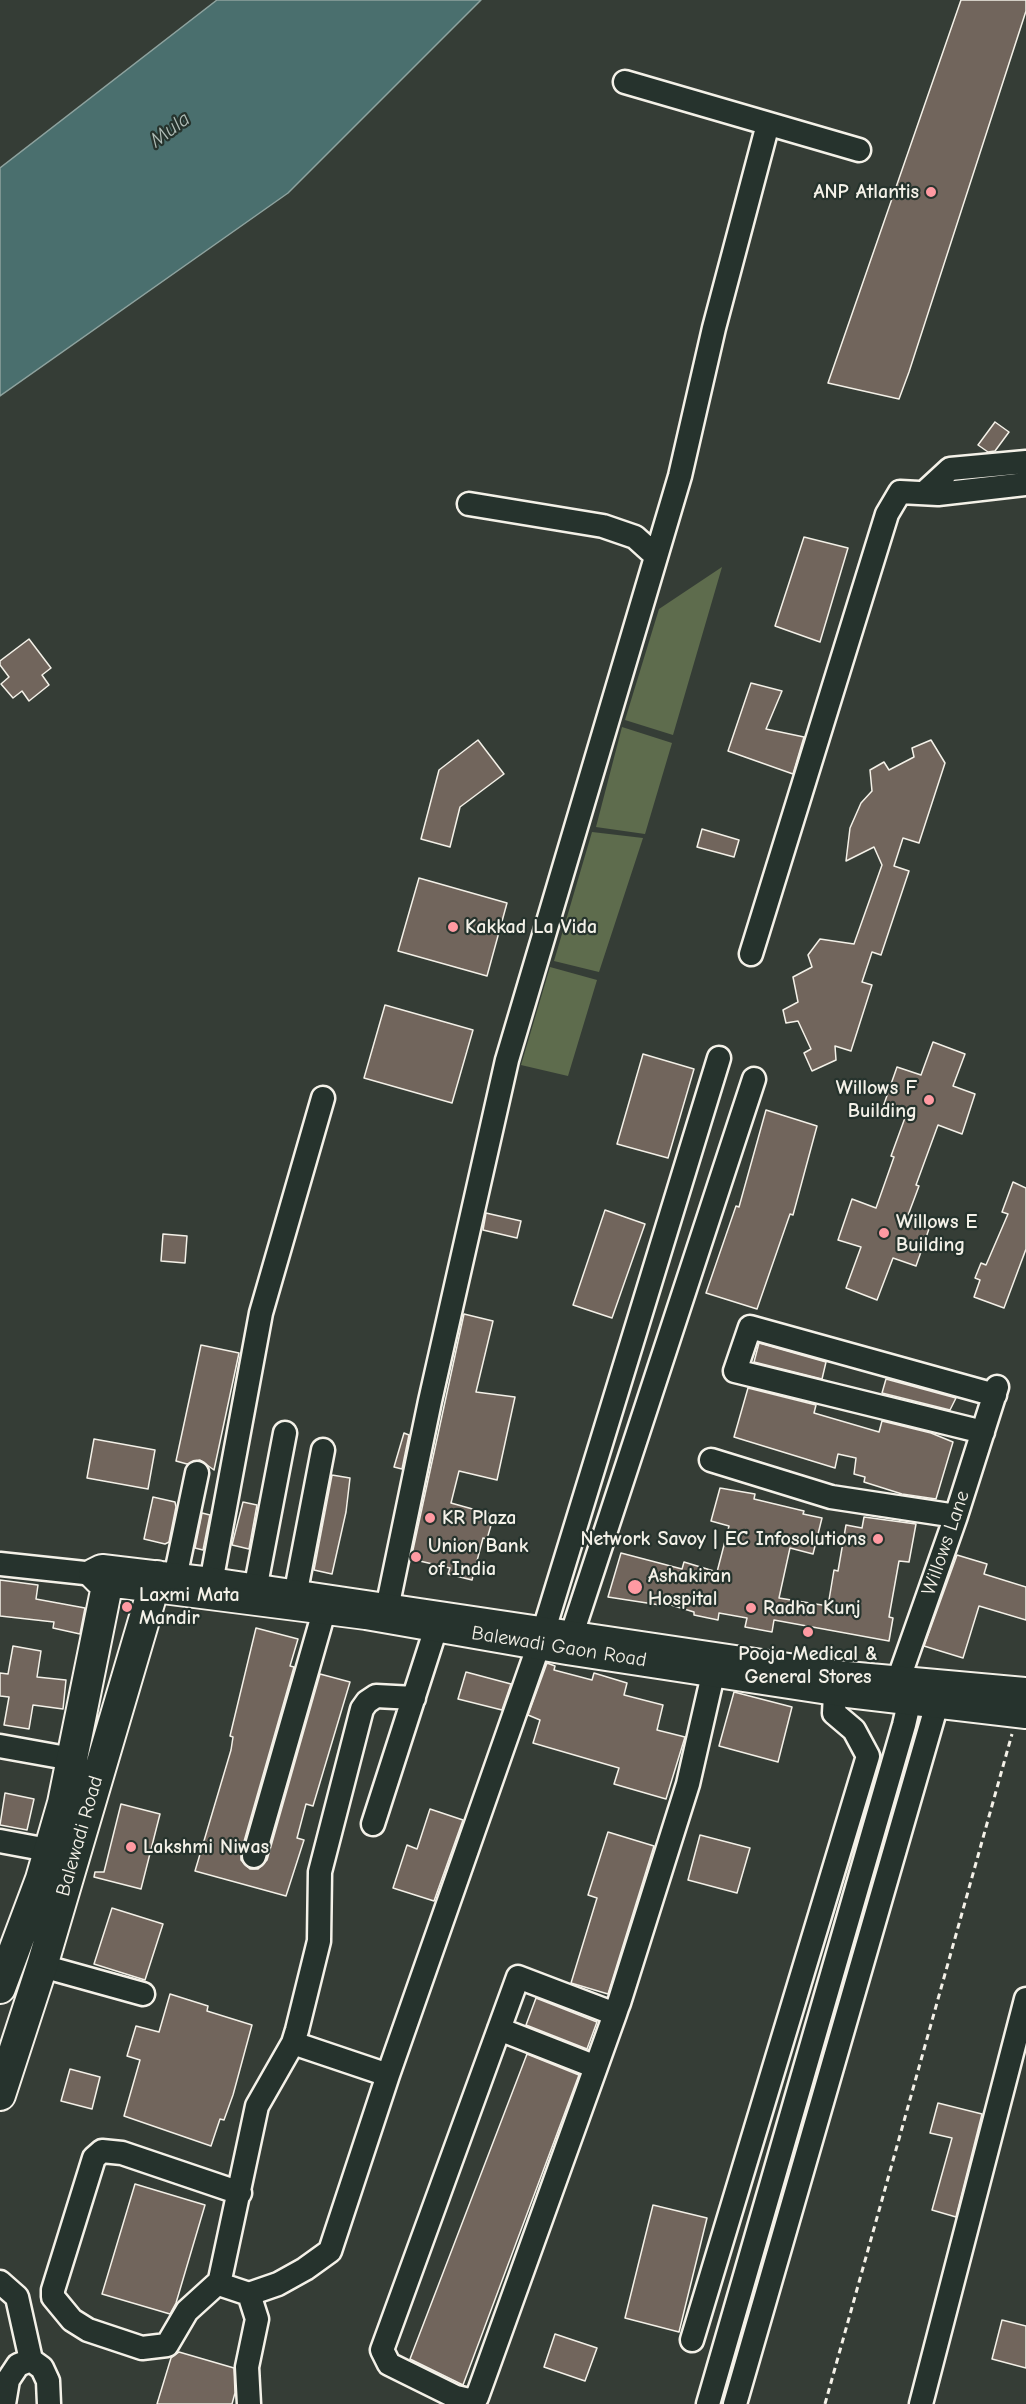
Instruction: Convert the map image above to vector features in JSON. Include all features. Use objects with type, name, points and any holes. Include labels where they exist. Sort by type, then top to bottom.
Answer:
[{"type":"main road","name":"Balewadi Gaon Road","points":[[105,1575],[211,1583],[295,1596],[386,1614],[909,1695],[1023,1706]]},
{"type":"main road","name":"Balewadi Road","points":[[4,1970],[40,1879],[63,1803],[91,1661],[105,1575]]},
{"type":"main road","name":"Balewadi Gaon Road","points":[[162,1580],[325,1608],[386,1614],[436,1628],[555,1641]]},
{"type":"main road","name":"Balewadi Road","points":[[0,2096],[42,1966],[129,1670],[162,1580]]},
{"type":"main road","points":[[91,1661],[129,1670]]},
{"type":"main road","name":"Balewadi Gaon Road","points":[[909,1695],[1023,1706]]},
{"type":"main road","points":[[4,1970],[42,1966]]},
{"type":"street","points":[[625,82],[859,150]]},
{"type":"street","points":[[386,1614],[432,1390],[507,1060],[680,476],[714,328],[768,124]]},
{"type":"street","points":[[924,493],[950,469],[1026,462]]},
{"type":"street","points":[[752,954],[887,514],[900,492],[924,493],[1026,484]]},
{"type":"street","points":[[469,504],[603,526],[635,537],[656,556]]},
{"type":"street","points":[[555,1641],[719,1058]]},
{"type":"street","points":[[220,2281],[219,2284],[249,2294],[278,2284],[305,2269],[330,2251],[388,2075],[555,1641],[754,1079]]},
{"type":"street","points":[[211,1583],[256,1332],[323,1098]]},
{"type":"street","points":[[957,1425],[969,1388],[750,1327],[735,1371],[983,1432]]},
{"type":"street","name":"Willows Lane","points":[[909,1695],[956,1516],[996,1391],[969,1388]]},
{"type":"street","points":[[255,1590],[285,1433]]},
{"type":"street","points":[[295,1596],[323,1450]]},
{"type":"street","points":[[711,1460],[831,1497],[956,1516]]},
{"type":"street","points":[[162,1580],[197,1473]]},
{"type":"street","name":"Balewadi Gaon Road","points":[[0,1564],[105,1575]]},
{"type":"street","points":[[254,1856],[325,1608]]},
{"type":"street","points":[[373,1824],[436,1628]]},
{"type":"street","points":[[615,2014],[518,1977],[382,2350],[389,2364],[456,2397],[469,2400],[477,2397],[615,2014],[688,1784],[716,1664]]},
{"type":"street","points":[[692,2340],[868,1756],[854,1730],[834,1713],[836,1683]]},
{"type":"street","points":[[708,2404],[902,1734],[909,1695]]},
{"type":"street","points":[[735,2404],[928,1741],[909,1695]]},
{"type":"street","points":[[240,2193],[122,2153],[102,2151],[94,2158],[53,2290],[53,2297],[72,2320],[88,2330],[142,2348],[167,2344],[188,2311],[220,2281],[240,2193],[257,2106],[293,2043],[319,1941],[320,1872],[362,1709],[376,1696],[414,1698]]},
{"type":"street","points":[[902,1734],[928,1741]]},
{"type":"street","points":[[0,1746],[72,1760]]},
{"type":"street","points":[[0,1841],[48,1850]]},
{"type":"street","points":[[42,1966],[143,1994]]},
{"type":"street","points":[[921,2404],[1026,1999]]},
{"type":"street","points":[[499,2029],[596,2067]]},
{"type":"street","points":[[293,2043],[388,2075]]},
{"type":"street","points":[[0,2282],[17,2297],[31,2360],[42,2368],[48,2381],[49,2404]]},
{"type":"street","points":[[249,2294],[257,2319],[247,2367],[249,2404]]},
{"type":"street","points":[[4,2404],[8,2380],[18,2365],[31,2360]]},
{"type":"path","points":[[825,2404],[1023,1706]]},
{"type":"green space","points":[[722,567],[673,735],[625,720],[659,609]]},
{"type":"green space","points":[[622,727],[672,743],[645,834],[596,827]]},
{"type":"green space","points":[[592,832],[643,838],[599,972],[554,961]]},
{"type":"green space","points":[[550,967],[597,980],[568,1076],[521,1065]]},
{"type":"water","name":"Mula","points":[[217,0],[481,0],[288,193],[0,396],[0,168]]},
{"type":"building","name":"ANP Atlantis","points":[[961,0],[1026,0],[1026,11],[909,372],[899,399],[828,383]]},
{"type":"building","points":[[995,422],[1009,432],[995,451],[988,452],[978,445]]},
{"type":"building","points":[[804,537],[848,548],[820,642],[775,626]]},
{"type":"building","points":[[29,639],[51,668],[42,675],[49,685],[29,701],[22,691],[13,698],[1,684],[9,677],[0,665],[0,661]]},
{"type":"building","points":[[751,683],[782,691],[766,729],[804,737],[793,774],[728,751]]},
{"type":"building","points":[[478,740],[504,774],[460,807],[450,847],[421,839],[439,770]]},
{"type":"building","points":[[931,740],[945,763],[919,843],[903,838],[894,866],[909,871],[881,955],[872,952],[862,982],[872,985],[851,1051],[835,1046],[836,1060],[812,1071],[804,1053],[811,1049],[798,1021],[786,1023],[783,1010],[798,1002],[793,977],[812,967],[808,955],[820,939],[854,944],[882,865],[874,847],[846,861],[850,828],[861,803],[872,791],[870,770],[884,762],[889,770],[914,757],[912,748]]},
{"type":"building","points":[[702,829],[739,840],[734,857],[697,847]]},
{"type":"building","name":"Kakkad La Vida","points":[[419,878],[507,903],[487,976],[398,951]]},
{"type":"building","points":[[385,1005],[473,1030],[452,1103],[364,1078]]},
{"type":"building","points":[[933,1042],[965,1054],[953,1086],[975,1094],[962,1134],[938,1125],[916,1185],[919,1186],[907,1218],[930,1226],[916,1266],[893,1258],[877,1300],[846,1288],[861,1247],[838,1240],[852,1199],[876,1208],[894,1157],[891,1156],[906,1115],[883,1107],[897,1067],[921,1075]]},
{"type":"building","points":[[643,1054],[694,1069],[668,1158],[617,1144]]},
{"type":"building","points":[[766,1110],[817,1126],[793,1215],[790,1214],[757,1309],[706,1293],[736,1206],[739,1207]]},
{"type":"building","points":[[1013,1182],[1026,1188],[1026,1249],[1004,1308],[974,1297],[980,1280],[975,1278],[981,1263],[986,1265],[1008,1214],[1002,1212]]},
{"type":"building","points":[[605,1210],[645,1224],[612,1318],[573,1305]]},
{"type":"building","points":[[486,1213],[521,1221],[517,1238],[483,1230]]},
{"type":"building","points":[[163,1234],[187,1236],[185,1263],[161,1261]]},
{"type":"building","points":[[464,1314],[493,1321],[476,1392],[515,1397],[497,1480],[459,1471],[451,1503],[494,1515],[487,1539],[483,1538],[472,1580],[448,1574],[450,1568],[411,1559]]},
{"type":"building","points":[[759,1343],[826,1362],[822,1379],[754,1362]]},
{"type":"building","points":[[201,1345],[239,1353],[214,1470],[200,1460],[187,1464],[176,1461]]},
{"type":"building","points":[[886,1379],[956,1398],[950,1410],[882,1393]]},
{"type":"building","points":[[748,1388],[816,1405],[814,1413],[879,1432],[882,1421],[931,1433],[953,1442],[936,1499],[902,1494],[864,1482],[865,1477],[854,1474],[856,1458],[838,1454],[835,1468],[734,1437]]},
{"type":"building","points":[[404,1433],[409,1435],[402,1469],[394,1467]]},
{"type":"building","points":[[94,1439],[155,1450],[148,1489],[87,1478]]},
{"type":"building","points":[[332,1475],[350,1478],[346,1512],[332,1574],[314,1570]]},
{"type":"building","points":[[720,1488],[755,1494],[754,1499],[804,1511],[803,1514],[822,1518],[813,1554],[790,1548],[779,1598],[828,1606],[834,1570],[838,1571],[846,1525],[862,1528],[864,1517],[916,1524],[909,1562],[899,1561],[889,1617],[893,1618],[889,1641],[774,1620],[772,1632],[745,1627],[747,1618],[719,1613],[718,1620],[694,1615],[694,1612],[661,1602],[660,1605],[608,1597],[621,1553],[682,1569],[684,1562],[717,1572],[729,1526],[711,1521]]},
{"type":"building","points":[[153,1497],[175,1502],[169,1542],[165,1544],[144,1539]]},
{"type":"building","points":[[243,1502],[257,1505],[249,1549],[232,1545]]},
{"type":"building","points":[[202,1513],[210,1515],[203,1550],[195,1548]]},
{"type":"building","points":[[957,1555],[987,1564],[984,1574],[1026,1587],[1026,1620],[979,1606],[963,1658],[924,1646]]},
{"type":"building","points":[[0,1580],[38,1585],[36,1599],[85,1608],[80,1634],[53,1628],[54,1622],[0,1616]]},
{"type":"building","points":[[256,1628],[298,1639],[290,1666],[294,1667],[241,1852],[241,1860],[250,1869],[258,1869],[267,1860],[320,1674],[350,1682],[313,1806],[306,1804],[297,1838],[304,1840],[286,1896],[195,1871],[231,1750],[233,1737],[230,1736]]},
{"type":"building","points":[[13,1646],[41,1651],[37,1677],[66,1680],[63,1709],[33,1705],[29,1729],[4,1725],[9,1697],[0,1696],[0,1673],[8,1674]]},
{"type":"building","points":[[547,1663],[555,1666],[554,1670],[592,1680],[594,1673],[627,1683],[624,1695],[663,1705],[657,1730],[685,1737],[666,1799],[614,1784],[619,1768],[533,1743],[540,1720],[528,1715]]},
{"type":"building","points":[[466,1672],[511,1684],[502,1710],[458,1699]]},
{"type":"building","points":[[734,1692],[792,1707],[778,1762],[719,1746]]},
{"type":"building","points":[[5,1793],[34,1799],[27,1830],[0,1825]]},
{"type":"building","name":"Lakshmi Niwas","points":[[121,1804],[160,1814],[141,1889],[94,1877],[95,1872],[104,1872]]},
{"type":"building","points":[[430,1809],[463,1820],[434,1901],[393,1888],[407,1845],[417,1849]]},
{"type":"building","points":[[608,1832],[654,1846],[608,1994],[571,1983],[597,1898],[588,1895]]},
{"type":"building","points":[[700,1835],[750,1848],[737,1893],[688,1880]]},
{"type":"building","points":[[112,1908],[163,1924],[145,1980],[94,1964]]},
{"type":"building","points":[[170,1994],[208,2006],[207,2011],[252,2025],[233,2095],[224,2120],[220,2119],[211,2146],[124,2116],[140,2060],[127,2056],[136,2026],[159,2032]]},
{"type":"building","points":[[536,1998],[597,2022],[587,2049],[526,2025]]},
{"type":"building","points":[[527,2054],[579,2075],[463,2385],[410,2359]]},
{"type":"building","points":[[70,2069],[100,2077],[92,2109],[61,2101]]},
{"type":"building","points":[[938,2103],[982,2114],[956,2217],[932,2210],[952,2138],[930,2133]]},
{"type":"building","points":[[135,2184],[205,2205],[176,2303],[170,2314],[102,2294]]},
{"type":"building","points":[[653,2205],[707,2218],[679,2332],[625,2318]]},
{"type":"building","points":[[1002,2320],[1026,2326],[1026,2368],[992,2359]]},
{"type":"building","points":[[555,2334],[597,2348],[585,2381],[544,2367]]},
{"type":"building","points":[[179,2352],[234,2368],[235,2393],[232,2404],[157,2404],[171,2358]]},
{"type":"place","name":"ANP Atlantis","points":[[931,192]]},
{"type":"place","name":"Kakkad La Vida","points":[[453,927]]},
{"type":"place","name":"Willows F Building","points":[[929,1100]]},
{"type":"place","name":"Willows E Building","points":[[884,1233]]},
{"type":"place","name":"KR Plaza","points":[[430,1518]]},
{"type":"place","name":"Network Savoy | EC Infosolutions","points":[[878,1539]]},
{"type":"place","name":"Union Bank of India","points":[[416,1557]]},
{"type":"place","name":"Ashakiran Hospital","points":[[635,1587]]},
{"type":"place","name":"Laxmi Mata Mandir","points":[[127,1607]]},
{"type":"place","name":"Radha Kunj","points":[[751,1608]]},
{"type":"place","name":"Pooja Medical & General Stores","points":[[808,1632]]},
{"type":"place","name":"Lakshmi Niwas","points":[[131,1847]]}]
